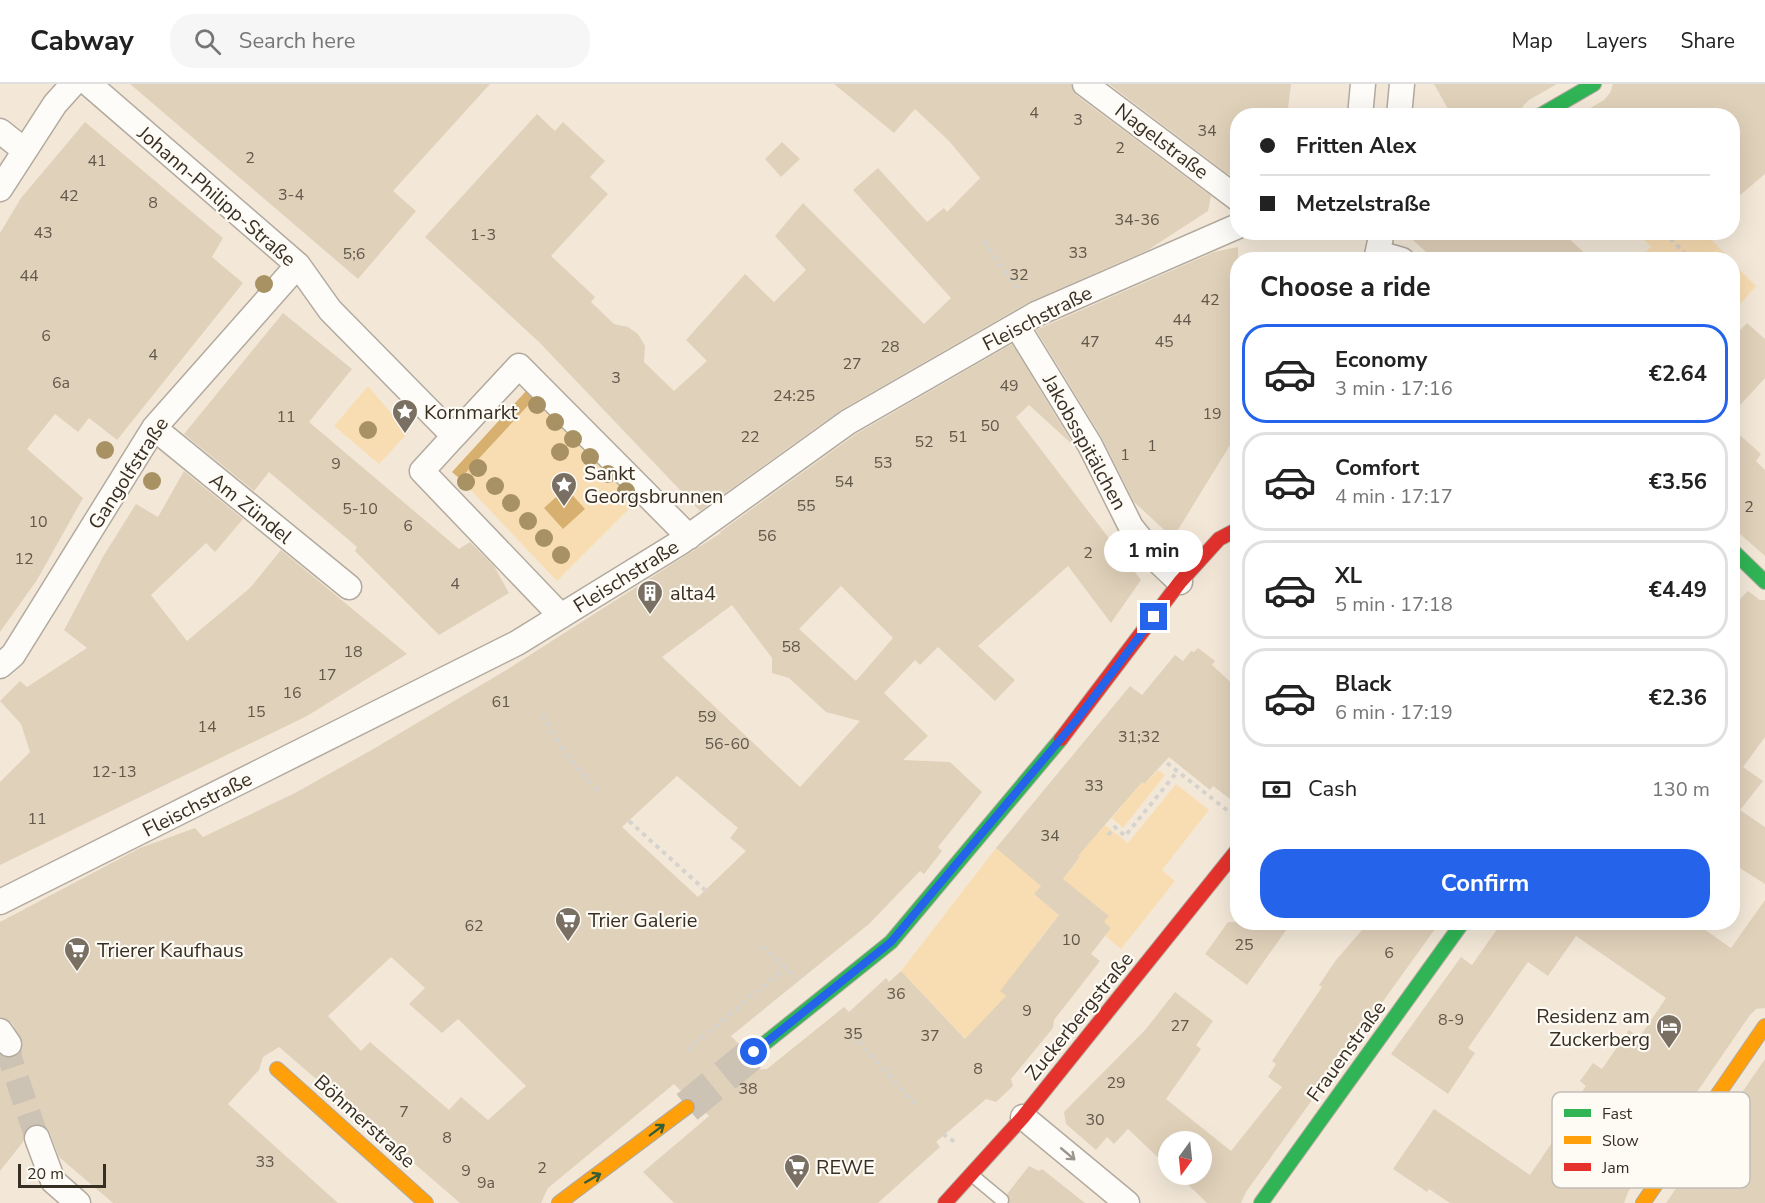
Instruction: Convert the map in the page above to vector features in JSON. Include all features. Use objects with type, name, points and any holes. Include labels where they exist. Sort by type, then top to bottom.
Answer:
[{"type":"street","points":[[0,189],[55,104],[73,84]]},
{"type":"street","name":"Johann-Philipp-Straße","points":[[89,84],[298,265],[338,317],[454,436]]},
{"type":"street","name":"Nagelstraße","points":[[1085,84],[1230,193]]},
{"type":"street","points":[[1361,108],[1363,84]]},
{"type":"street","points":[[1399,108],[1402,84]]},
{"type":"street","points":[[1553,108],[1594,84]]},
{"type":"street","points":[[0,131],[24,150]]},
{"type":"street","name":"Fleischstraße","points":[[0,902],[498,653],[689,537],[848,422],[1026,320],[1230,230]]},
{"type":"street","name":"Gangolfstraße","points":[[0,666],[13,655],[154,428],[298,265]]},
{"type":"street","name":"Jakobsspitälchen","points":[[1026,320],[1131,527],[1161,564],[1180,582]]},
{"type":"street","points":[[561,616],[422,471],[519,366],[689,537]]},
{"type":"street","name":"Am Zündel","points":[[154,428],[349,587]]},
{"type":"street","points":[[754,1052],[867,964],[914,917],[1075,722],[1180,582],[1213,544],[1230,534]]},
{"type":"street","points":[[1740,559],[1765,582]]},
{"type":"street","name":"Zuckerbergstraße","points":[[954,1200],[971,1175],[1023,1117],[1230,859]]},
{"type":"street","name":"Frauenstraße","points":[[1262,1203],[1457,930]]},
{"type":"street","points":[[1720,1092],[1765,1026]]},
{"type":"street","name":"Böhmerstraße","points":[[277,1069],[426,1203]]},
{"type":"street","points":[[559,1203],[687,1107]]},
{"type":"street","points":[[1023,1117],[1127,1203]]},
{"type":"street","points":[[37,1138],[53,1181],[78,1203]]},
{"type":"street","points":[[1643,1203],[1653,1188]]},
{"type":"lane","points":[[971,1175],[1002,1200]]},
{"type":"path","points":[[1672,240],[1683,252]]},
{"type":"path","points":[[984,241],[1026,320]]},
{"type":"path","points":[[542,715],[567,756],[599,792]]},
{"type":"path","points":[[1167,763],[1230,812]]},
{"type":"path","points":[[1108,835],[1115,827],[1125,836],[1177,772]]},
{"type":"path","points":[[629,821],[705,890]]},
{"type":"path","points":[[762,946],[820,1002]]},
{"type":"path","points":[[687,1050],[785,968]]},
{"type":"path","points":[[858,1041],[916,1105]]},
{"type":"path","points":[[943,1134],[955,1142]]},
{"type":"shaded area","points":[[1645,240],[1712,240],[1723,252],[1645,252],[1651,247]]},
{"type":"shaded area","points":[[1740,270],[1756,286],[1740,304]]},
{"type":"shaded area","points":[[368,386],[408,433],[379,464],[334,426]]},
{"type":"shaded area","points":[[526,391],[534,399],[460,479],[452,472]]},
{"type":"shaded area","points":[[534,399],[638,500],[557,581],[460,479]]},
{"type":"shaded area","name":"Sankt Georgsbrunnen","points":[[566,488],[585,509],[563,529],[544,508]]},
{"type":"shaded area","points":[[1158,770],[1165,775],[1123,828],[1112,818],[1122,806],[1117,802],[1137,778],[1144,784]]},
{"type":"shaded area","points":[[1176,784],[1209,810],[1162,870],[1175,881],[1121,949],[1105,936],[1111,928],[1104,922],[1108,916],[1059,884],[1080,858],[1070,849],[1091,826],[1099,832],[1105,825],[1128,843]]},
{"type":"shaded area","points":[[996,848],[1050,876],[1034,894],[1059,915],[1038,941],[1040,943],[1007,997],[988,1015],[975,1049],[901,971]]},
{"type":"building","points":[[130,84],[490,84],[393,191],[416,211],[358,279]]},
{"type":"building","points":[[834,84],[1071,84],[1076,95],[1211,196],[1208,211],[1148,250],[1029,302],[841,410],[700,511],[539,342],[425,237],[537,114],[555,131],[563,122],[605,161],[590,177],[608,194],[551,256],[595,297],[591,302],[614,324],[628,327],[638,334],[645,346],[644,362],[674,391],[707,361],[686,340],[745,274],[774,302],[806,270],[775,236],[803,203],[924,324],[951,298],[853,190],[878,168],[927,222],[944,208],[947,212],[980,178],[949,141],[915,109],[894,133]]},
{"type":"building","points":[[1109,84],[1291,84],[1288,108],[1230,108],[1229,175]]},
{"type":"building","points":[[1434,84],[1557,84],[1529,100],[1522,108],[1448,108]]},
{"type":"building","points":[[1613,84],[1765,84],[1765,174],[1740,195],[1740,108],[1590,108],[1604,100]]},
{"type":"building","points":[[85,122],[223,238],[212,257],[243,283],[117,440],[89,418],[78,432],[55,414],[27,449],[83,498],[37,580],[0,632],[0,233],[21,198]]},
{"type":"building","points":[[782,142],[800,159],[781,177],[765,159]]},
{"type":"building","points":[[1413,240],[1571,240],[1583,252],[1426,252]]},
{"type":"building","points":[[1238,247],[1238,252],[1230,252],[1230,445],[1173,538],[1134,502],[1102,438],[1036,330],[1214,252]]},
{"type":"building","points":[[283,313],[352,369],[309,422],[459,549],[470,542],[494,566],[509,593],[439,635],[355,551],[357,547],[269,472],[254,491],[184,434]]},
{"type":"building","points":[[1747,323],[1765,339],[1765,378],[1740,405],[1740,330]]},
{"type":"building","points":[[1012,344],[1074,446],[1029,405],[1016,417],[1141,580],[1111,623],[1068,566],[978,646],[1015,680],[995,701],[938,647],[920,665],[915,660],[884,693],[928,736],[903,760],[950,762],[982,792],[938,847],[942,851],[924,874],[920,871],[869,924],[731,1036],[738,1043],[735,1054],[739,1063],[748,1070],[767,1069],[844,1007],[849,1012],[886,978],[889,982],[901,971],[965,1039],[1006,996],[1000,991],[1059,915],[1034,894],[1041,886],[996,848],[1130,686],[1142,695],[1175,655],[1183,661],[1191,651],[1194,652],[1198,648],[1215,661],[1212,665],[1230,682],[1230,799],[1213,786],[1210,790],[1169,757],[1144,784],[1142,782],[1078,856],[1080,857],[1063,879],[1109,916],[1104,922],[1111,928],[1091,954],[1100,961],[1054,1020],[1053,1028],[1011,1079],[1013,1086],[996,1102],[986,1099],[936,1142],[940,1147],[878,1203],[674,1203],[643,1172],[709,1116],[705,1112],[702,1095],[694,1090],[680,1090],[674,1084],[548,1188],[541,1203],[460,1203],[279,1047],[263,1057],[259,1070],[228,1104],[338,1203],[113,1203],[59,1157],[50,1133],[39,1124],[26,1129],[23,1142],[0,1171],[0,1055],[10,1058],[17,1056],[23,1043],[12,1023],[0,1017],[0,922],[140,848],[195,828],[203,837],[295,793],[508,669],[720,532],[856,434]],"holes":[[[841,586],[893,638],[856,681],[799,629]],[[732,605],[772,658],[772,673],[789,678],[826,712],[860,721],[800,787],[662,657]],[[677,776],[738,828],[730,838],[746,851],[698,897],[622,827]],[[391,957],[425,988],[409,1004],[442,1033],[458,1019],[526,1086],[488,1120],[461,1097],[449,1110],[370,1042],[361,1051],[328,1016]]]},
{"type":"building","points":[[1740,435],[1761,454],[1756,461],[1765,470],[1765,556],[1740,534]]},
{"type":"building","points":[[184,471],[243,519],[215,552],[206,543],[151,595],[187,641],[250,588],[281,550],[407,654],[307,716],[0,865],[0,782],[30,752],[21,724],[0,701],[20,681],[27,687],[87,648],[64,630],[104,555],[136,504],[158,517]]},
{"type":"building","points":[[1748,591],[1760,600],[1765,600],[1765,737],[1743,767],[1763,781],[1740,810],[1740,599]]},
{"type":"building","points":[[1740,810],[1765,827],[1765,884],[1740,868]]},
{"type":"building","name":"Residenz am Zuckerberg","points":[[1765,900],[1765,1008],[1756,1009],[1750,1015],[1697,1092],[1582,1092],[1586,1086],[1580,1081],[1593,1063],[1602,1069],[1629,1030],[1639,1038],[1666,998],[1576,936],[1548,976],[1528,962],[1468,1048],[1475,1053],[1448,1094],[1391,1054],[1461,957],[1472,965],[1496,930],[1705,930],[1731,948]]},
{"type":"building","points":[[1228,922],[1230,922],[1230,930],[1286,930],[1247,985],[1205,954]]},
{"type":"building","points":[[1362,930],[1434,930],[1246,1192],[1241,1203],[1207,1203],[1188,1185],[1212,1185],[1212,1136],[1231,1151],[1282,1087],[1268,1077],[1276,1064],[1272,1061],[1322,987],[1319,985],[1336,960]]},
{"type":"building","points":[[1175,992],[1213,1021],[1196,1045],[1201,1049],[1166,1099],[1206,1131],[1158,1131],[1158,1158],[1128,1129],[1114,1144],[1107,1137],[1096,1150],[1066,1124],[1064,1112],[1146,1029]]},
{"type":"building","points":[[1765,1059],[1765,1203],[1666,1203],[1676,1188],[1750,1188],[1750,1092],[1742,1092]]},
{"type":"building","name":"Residenz am Zuckerberg","points":[[1434,1109],[1530,1175],[1552,1142],[1552,1188],[1631,1188],[1624,1203],[1450,1203],[1429,1189],[1427,1192],[1393,1169]]},
{"type":"building","points":[[1029,1166],[1039,1171],[1042,1169],[1085,1203],[1009,1203],[1007,1194]]},
{"type":"tunnel","points":[[9,1044],[10,1058],[37,1138]]},
{"type":"tunnel","points":[[687,1107],[754,1052]]},
{"type":"traffic: fast","points":[[1553,108],[1594,84]]},
{"type":"traffic: fast","points":[[1740,558],[1765,582]]},
{"type":"traffic: fast","points":[[754,1052],[891,942],[1061,739]]},
{"type":"traffic: fast","points":[[1261,1203],[1457,930]]},
{"type":"traffic: slow","points":[[1720,1092],[1765,1026]]},
{"type":"traffic: slow","points":[[277,1069],[426,1203]]},
{"type":"traffic: slow","points":[[559,1203],[687,1107]]},
{"type":"traffic: slow","points":[[1643,1203],[1653,1188]]},
{"type":"traffic: jam","points":[[1061,739],[1180,582],[1219,539],[1230,533]]},
{"type":"traffic: jam","points":[[945,1203],[1023,1117],[1230,859]]},
{"type":"place","name":"Kornmarkt","points":[[405,435]]},
{"type":"place","name":"Sankt Georgsbrunnen","points":[[564,508]]},
{"type":"place","name":"alta4","points":[[650,616]]},
{"type":"place","name":"Trier Galerie","points":[[568,943]]},
{"type":"place","name":"Trierer Kaufhaus","points":[[77,973]]},
{"type":"place","name":"Residenz am Zuckerberg","points":[[1669,1050]]},
{"type":"place","name":"REWE","points":[[797,1190]]},
{"type":"route","points":[[754,1052],[867,964],[914,917],[1075,722],[1154,617]]}]
